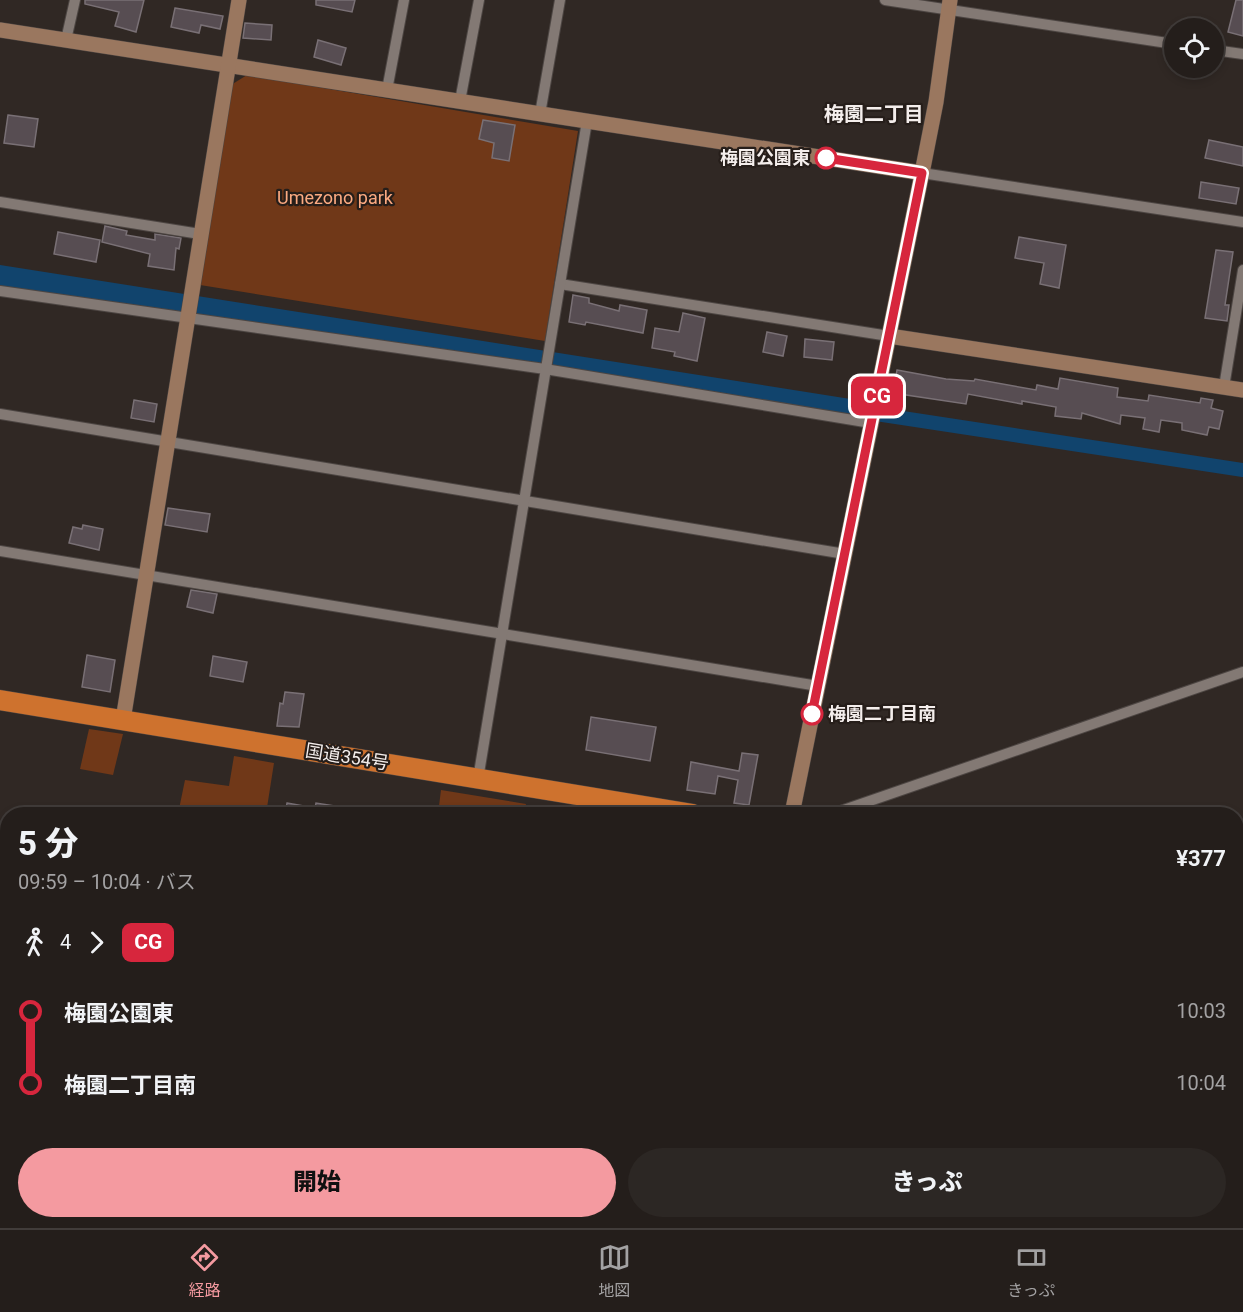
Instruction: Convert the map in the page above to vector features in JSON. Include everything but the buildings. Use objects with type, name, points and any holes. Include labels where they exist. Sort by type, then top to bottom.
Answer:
[{"type":"highway","name":"国道354号","points":[[0,700],[650,807]]},
{"type":"street","points":[[66,40],[75,0]]},
{"type":"street","points":[[123,720],[239,0]]},
{"type":"street","points":[[387,90],[404,0]]},
{"type":"street","points":[[460,102],[479,0]]},
{"type":"street","points":[[540,114],[560,0]]},
{"type":"street","points":[[885,0],[949,5],[1164,42]]},
{"type":"street","points":[[793,807],[936,102],[949,5]]},
{"type":"street","points":[[0,30],[1243,222]]},
{"type":"street","points":[[1224,51],[1243,54]]},
{"type":"street","points":[[478,779],[587,121]]},
{"type":"street","points":[[0,202],[200,234]]},
{"type":"street","points":[[1224,387],[1241,297],[1243,270]]},
{"type":"street","points":[[560,284],[1243,390]]},
{"type":"street","points":[[0,291],[873,417]]},
{"type":"street","points":[[0,414],[845,554]]},
{"type":"street","points":[[0,551],[818,686]]},
{"type":"street","points":[[852,807],[1243,672]]},
{"type":"green space","name":"Umezono park","points":[[247,75],[578,131],[545,341],[200,285],[231,85]]},
{"type":"green space","points":[[89,729],[123,734],[113,775],[80,769]]},
{"type":"green space","points":[[234,756],[274,763],[267,807],[179,807],[185,780],[229,786]]},
{"type":"green space","points":[[441,790],[526,804],[525,807],[439,807]]},
{"type":"waterway","points":[[0,276],[863,412]]},
{"type":"waterway","points":[[863,412],[1243,470]]},
{"type":"bus line","name":"CG","points":[[812,714],[922,173],[826,158]]},
{"type":"place","name":"梅園公園東","points":[[826,158]]},
{"type":"place","name":"梅園二丁目南","points":[[812,714]]},
{"type":"district","name":"梅園二丁目","points":[[874,114]]}]
